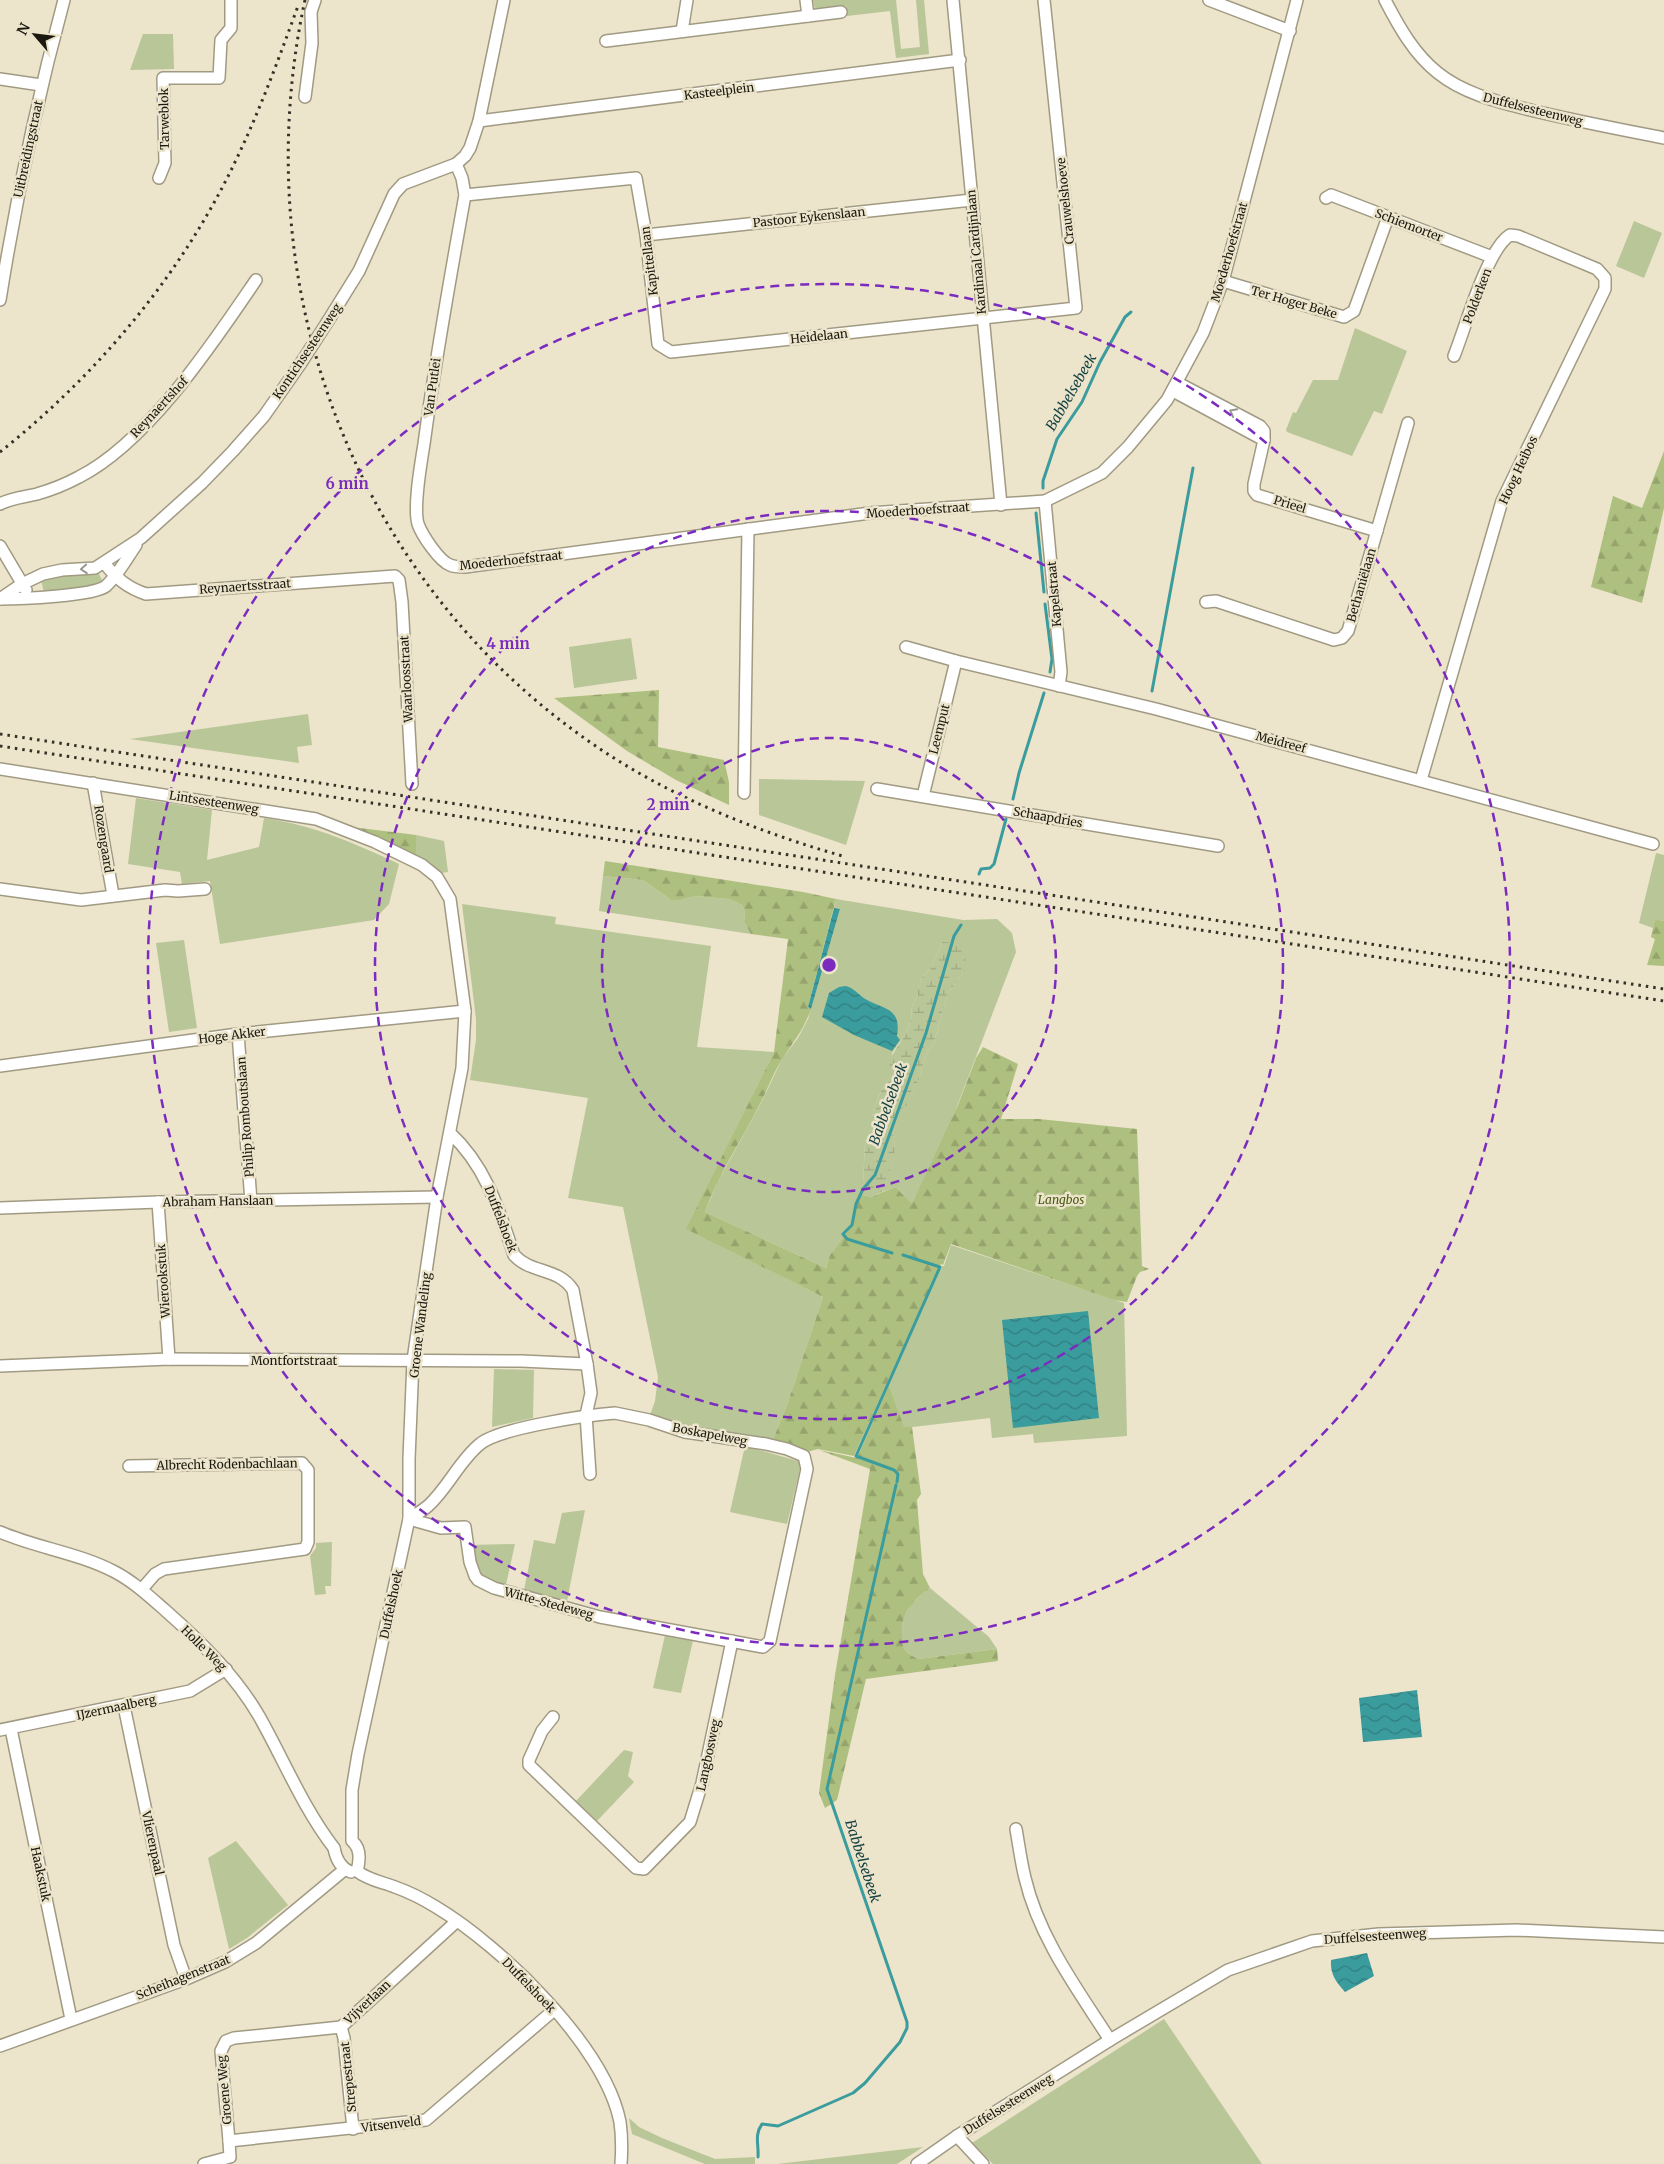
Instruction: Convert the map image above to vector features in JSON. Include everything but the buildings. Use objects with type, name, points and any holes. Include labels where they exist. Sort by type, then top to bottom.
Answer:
[{"type":"street","name":"Uitbreidingstraat","points":[[0,300],[12,224],[41,85],[64,0]]},
{"type":"street","name":"Tarweblok","points":[[159,178],[165,163],[163,78],[219,78],[221,40],[231,28],[232,0]]},
{"type":"street","points":[[305,97],[312,43],[311,12],[315,0]]},
{"type":"street","points":[[456,164],[465,156],[470,148],[479,121],[504,0]]},
{"type":"street","points":[[682,31],[687,0]]},
{"type":"street","points":[[806,0],[808,16]]},
{"type":"street","name":"Kardinaal Cardijnlaan","points":[[953,0],[1001,505]]},
{"type":"street","name":"Crauwelshoeve","points":[[982,318],[1076,308],[1044,0]]},
{"type":"street","points":[[1209,0],[1290,31]]},
{"type":"street","name":"Moederhoefstraat","points":[[452,566],[465,567],[870,513],[1045,502],[1102,473],[1149,424],[1175,387],[1203,333],[1223,281],[1297,0]]},
{"type":"street","name":"Duffelsesteenweg","points":[[1385,0],[1402,33],[1420,56],[1443,77],[1466,90],[1493,100],[1552,116],[1664,138]]},
{"type":"street","points":[[606,41],[841,12]]},
{"type":"street","name":"Kasteelplein","points":[[479,121],[960,60]]},
{"type":"street","points":[[0,79],[41,85]]},
{"type":"street","name":"Van Putlei","points":[[452,566],[442,560],[422,534],[417,522],[417,498],[436,355],[465,196],[462,178],[456,164]]},
{"type":"street","name":"Kontichsesteenweg","points":[[0,599],[22,584],[43,574],[62,570],[87,570],[105,564],[141,538],[202,483],[264,416],[301,363],[359,271],[394,194],[403,184],[456,164]]},
{"type":"street","name":"Kapittellaan","points":[[465,196],[636,178],[646,235],[658,344]]},
{"type":"street","name":"Schiemorter","points":[[1326,198],[1331,195],[1492,257]]},
{"type":"street","name":"Pastoor Eykenslaan","points":[[646,235],[972,200]]},
{"type":"street","name":"Ter Hoger Beke","points":[[1223,281],[1344,317],[1354,311],[1388,217]]},
{"type":"street","points":[[0,225],[12,224]]},
{"type":"street","name":"Hoog Heibos","points":[[1421,780],[1502,501],[1605,289],[1605,278],[1597,269],[1518,236],[1510,235],[1504,238]]},
{"type":"street","name":"Polderken","points":[[1454,356],[1492,257],[1504,238]]},
{"type":"street","name":"Reynaertshof","points":[[0,504],[57,487],[104,462],[148,422],[193,370],[256,280]]},
{"type":"street","name":"Heidelaan","points":[[658,344],[671,352],[982,318]]},
{"type":"street","name":"Prieel","points":[[1175,387],[1260,426],[1264,432],[1264,440],[1254,484],[1254,492],[1257,495],[1377,530]]},
{"type":"street","name":"Bethaniëlaan","points":[[1206,602],[1216,602],[1334,640],[1342,638],[1348,630],[1408,422]]},
{"type":"street","name":"Kapelstraat","points":[[1045,502],[1061,672],[1059,686]]},
{"type":"street","points":[[744,793],[748,529]]},
{"type":"street","name":"Kontichsesteenweg","points":[[0,599],[30,599],[96,590],[106,586],[141,538]]},
{"type":"street","points":[[0,546],[30,599]]},
{"type":"street","name":"Reynaertsstraat","points":[[105,564],[115,576],[132,589],[146,594],[395,576]]},
{"type":"street","name":"Waarloosstraat","points":[[395,576],[399,580],[402,602],[412,784]]},
{"type":"street","name":"Meidreef","points":[[906,647],[956,661],[1156,709],[1654,844]]},
{"type":"street","name":"Leemput","points":[[923,796],[956,661]]},
{"type":"street","name":"Lintsesteenweg","points":[[0,769],[316,819],[375,842],[419,864],[437,877],[450,899],[465,1011]]},
{"type":"street","name":"Rozengaard","points":[[93,783],[113,895]]},
{"type":"street","name":"Schaapdries","points":[[877,789],[1218,846]]},
{"type":"street","points":[[0,889],[73,900],[164,890],[205,889]]},
{"type":"street","points":[[450,1133],[462,1068],[465,1011]]},
{"type":"street","name":"Hoge Akker","points":[[0,1066],[238,1034],[465,1011]]},
{"type":"street","name":"Philip Romboutslaan","points":[[238,1034],[251,1201]]},
{"type":"street","name":"Groene Wandeling","points":[[409,1519],[409,1459],[413,1360],[437,1198],[450,1133]]},
{"type":"street","name":"Duffelshoek","points":[[450,1133],[466,1147],[493,1193],[514,1255],[521,1263],[555,1274],[567,1281],[573,1290],[588,1364],[591,1393],[586,1415],[590,1474]]},
{"type":"street","name":"Abraham Hanslaan","points":[[0,1208],[158,1202],[437,1198]]},
{"type":"street","name":"Wierookstuk","points":[[158,1202],[169,1360]]},
{"type":"street","name":"Montfortstraat","points":[[0,1366],[169,1360],[413,1360],[588,1364]]},
{"type":"street","name":"Boskapelweg","points":[[586,1415],[615,1413],[649,1420],[685,1432],[766,1444],[787,1449],[804,1456],[807,1469],[770,1641],[763,1647],[732,1641]]},
{"type":"street","points":[[409,1519],[428,1505],[481,1442],[501,1434],[586,1415]]},
{"type":"street","name":"Albrecht Rodenbachlaan","points":[[129,1466],[302,1463],[306,1465],[308,1470],[308,1542],[303,1550],[164,1569],[155,1574],[142,1589]]},
{"type":"street","name":"Duffelshoek","points":[[357,1871],[359,1854],[356,1844],[352,1841],[352,1790],[358,1754],[409,1519]]},
{"type":"street","name":"Witte-Stedeweg","points":[[409,1519],[441,1528],[465,1527],[470,1562],[475,1576],[478,1580],[494,1588],[600,1618],[695,1633],[732,1641]]},
{"type":"street","name":"Holle Weg","points":[[0,1532],[21,1541],[101,1566],[127,1579],[142,1589],[196,1638],[226,1669],[252,1705],[315,1820],[334,1848]]},
{"type":"street","name":"Langbosweg","points":[[553,1717],[542,1731],[530,1758],[529,1765],[636,1868],[644,1869],[690,1822],[694,1815],[732,1641]]},
{"type":"street","name":"IJzermaalberg","points":[[6,1730],[194,1690],[226,1669]]},
{"type":"street","name":"Vlierenpaal","points":[[124,1706],[174,1945],[186,1979]]},
{"type":"street","name":"Haakstuk","points":[[6,1730],[71,2019]]},
{"type":"street","points":[[1016,1829],[1025,1880],[1056,1956],[1110,2040]]},
{"type":"street","points":[[344,1870],[335,1856],[334,1848],[343,1840],[352,1841]]},
{"type":"street","name":"Duffelshoek","points":[[344,1870],[352,1873],[357,1871],[376,1881],[415,1895],[457,1921],[502,1958],[554,2010],[584,2048],[603,2078],[620,2122],[621,2164]]},
{"type":"street","name":"Scheihagenstraat","points":[[0,2046],[186,1979],[225,1962],[241,1953],[344,1870]]},
{"type":"street","name":"Vijverlaan","points":[[226,2041],[234,2038],[341,2027],[457,1921]]},
{"type":"street","name":"Duffelsesteenweg","points":[[917,2164],[957,2136],[1110,2040],[1228,1970],[1312,1941],[1378,1934],[1517,1930],[1664,1937]]},
{"type":"street","name":"Vitsenveld","points":[[229,2141],[353,2129],[428,2119],[554,2010]]},
{"type":"street","name":"Strepestraat","points":[[341,2027],[344,2038],[353,2129]]},
{"type":"street","name":"Groene Weg","points":[[226,2041],[221,2051],[229,2141]]},
{"type":"street","points":[[957,2136],[983,2164]]},
{"type":"street","points":[[204,2164],[230,2160],[229,2141]]},
{"type":"green space","points":[[813,0],[896,0],[901,49],[920,47],[916,0],[924,0],[929,54],[896,58],[890,11],[847,16],[846,6],[815,10]]},
{"type":"green space","points":[[143,34],[173,34],[174,69],[130,70]]},
{"type":"green space","points":[[1634,221],[1662,233],[1644,278],[1616,266]]},
{"type":"green space","points":[[1355,328],[1407,351],[1382,414],[1374,411],[1352,456],[1286,430],[1293,412],[1296,413],[1313,380],[1338,380]]},
{"type":"green space","points":[[1664,451],[1664,508],[1642,603],[1591,587],[1613,496],[1642,508]]},
{"type":"green space","points":[[97,570],[102,580],[96,587],[44,593],[41,579],[56,574]]},
{"type":"green space","points":[[631,638],[637,679],[574,688],[569,647]]},
{"type":"green space","points":[[659,690],[658,747],[724,760],[729,782],[729,805],[676,780],[627,751],[554,698]]},
{"type":"green space","points":[[308,714],[312,745],[297,747],[299,763],[130,739]]},
{"type":"green space","points":[[759,779],[865,781],[846,845],[759,815]]},
{"type":"green space","points":[[136,798],[212,810],[207,860],[259,847],[264,818],[299,825],[349,842],[399,864],[389,904],[374,920],[220,944],[210,881],[182,884],[180,872],[128,864]]},
{"type":"green space","points":[[352,827],[416,835],[416,856],[352,829]]},
{"type":"green space","points":[[416,835],[444,841],[448,872],[441,873],[416,856]]},
{"type":"green space","points":[[1656,853],[1664,855],[1664,921],[1655,919],[1653,928],[1639,923]]},
{"type":"green space","name":"Langbos","points":[[605,861],[803,892],[836,899],[808,1007],[811,1009],[805,1023],[776,1070],[759,1106],[730,1158],[705,1212],[826,1268],[830,1255],[853,1224],[852,1213],[859,1194],[871,1197],[895,1187],[912,1204],[958,1105],[976,1058],[983,1047],[1018,1064],[1001,1119],[1039,1119],[1137,1129],[1142,1266],[1149,1269],[1140,1272],[1137,1276],[1127,1302],[1114,1300],[951,1244],[854,1456],[818,1449],[807,1452],[772,1442],[787,1405],[823,1297],[686,1229],[774,1052],[788,939],[751,934],[744,922],[745,911],[742,905],[729,899],[695,896],[681,900],[671,900],[643,880],[603,876]]},
{"type":"green space","points":[[603,876],[643,880],[671,900],[681,900],[695,896],[729,899],[742,905],[745,911],[744,922],[751,934],[599,911]]},
{"type":"green space","points":[[836,899],[963,920],[997,919],[1012,933],[1016,952],[914,1219],[895,1187],[882,1192],[893,1160],[895,1144],[890,1129],[895,1115],[907,1104],[919,1079],[925,1058],[934,1042],[948,993],[963,973],[942,942],[932,967],[923,976],[918,987],[918,995],[912,1006],[911,1019],[906,1033],[892,1053],[891,1075],[881,1091],[873,1112],[871,1129],[865,1142],[863,1184],[852,1213],[853,1224],[830,1255],[826,1268],[705,1212],[717,1183],[760,1105],[782,1059],[798,1038],[808,1019],[840,909],[834,908]]},
{"type":"green space","points":[[462,904],[556,917],[555,924],[711,946],[697,1047],[774,1052],[687,1229],[823,1297],[787,1405],[772,1442],[686,1429],[649,1418],[655,1401],[658,1377],[623,1207],[568,1198],[588,1098],[470,1080],[476,1040],[476,1019]]},
{"type":"green space","points":[[1655,919],[1664,921],[1664,966],[1647,965],[1655,939],[1651,937]]},
{"type":"green space","points":[[184,940],[197,1028],[169,1032],[156,943]]},
{"type":"green space","points":[[942,942],[958,943],[967,954],[963,973],[948,993],[934,1042],[925,1058],[919,1079],[907,1105],[895,1115],[890,1128],[895,1144],[895,1152],[882,1192],[871,1197],[859,1194],[863,1184],[865,1142],[871,1129],[873,1112],[881,1091],[891,1075],[889,1060],[906,1033],[911,1019],[912,1006],[918,995],[918,987],[923,976],[932,967]]},
{"type":"green space","points":[[951,1245],[1124,1303],[1127,1436],[1034,1443],[1033,1434],[992,1438],[990,1418],[904,1428],[889,1385],[942,1266],[944,1266]]},
{"type":"green space","points":[[494,1369],[534,1370],[533,1418],[492,1427]]},
{"type":"green space","points":[[889,1385],[904,1427],[912,1427],[921,1494],[917,1500],[923,1574],[930,1588],[914,1602],[906,1613],[902,1626],[904,1648],[918,1659],[997,1649],[998,1661],[866,1679],[837,1800],[825,1808],[819,1793],[835,1675],[870,1469],[819,1450],[857,1458]]},
{"type":"green space","points":[[745,1446],[798,1461],[801,1465],[787,1524],[730,1512]]},
{"type":"green space","points":[[585,1510],[566,1606],[523,1595],[534,1540],[555,1544],[562,1513]]},
{"type":"green space","points":[[332,1542],[331,1586],[325,1586],[326,1594],[315,1595],[310,1556],[316,1548],[316,1543]]},
{"type":"green space","points":[[515,1544],[505,1589],[480,1578],[470,1545]]},
{"type":"green space","points":[[930,1588],[989,1637],[997,1649],[918,1659],[908,1653],[902,1642],[902,1626],[906,1613],[914,1602]]},
{"type":"green space","points":[[666,1631],[694,1636],[681,1693],[653,1688]]},
{"type":"green space","points":[[624,1750],[633,1752],[628,1776],[634,1782],[597,1821],[576,1801]]},
{"type":"green space","points":[[236,1841],[288,1905],[247,1938],[229,1949],[208,1858]]},
{"type":"green space","points":[[1164,2019],[1262,2164],[993,2164],[972,2143]]},
{"type":"green space","points":[[629,2118],[639,2127],[662,2138],[715,2159],[755,2157],[755,2164],[705,2164],[632,2134]]},
{"type":"green space","points":[[923,2147],[897,2164],[777,2164]]},
{"type":"water","points":[[834,908],[840,909],[811,1009],[808,1007]]},
{"type":"water","points":[[846,986],[892,1012],[895,1016],[898,1027],[897,1036],[900,1040],[892,1051],[854,1035],[822,1017],[829,993],[839,987]]},
{"type":"water","points":[[1088,1311],[1099,1418],[1013,1428],[1002,1320]]},
{"type":"water","points":[[1417,1690],[1422,1737],[1363,1742],[1359,1698]]},
{"type":"water","points":[[1367,1953],[1374,1976],[1345,1992],[1334,1978],[1331,1970],[1331,1960]]},
{"type":"waterway","name":"Babbelsebeek","points":[[1043,488],[1043,481],[1057,439],[1082,402],[1100,362],[1125,317],[1131,312]]},
{"type":"waterway","points":[[1152,691],[1193,468]]},
{"type":"waterway","name":"Babbelsebeek","points":[[1036,513],[1044,592]]},
{"type":"waterway","name":"Babbelsebeek","points":[[1045,604],[1052,659],[1050,672]]},
{"type":"waterway","name":"Babbelsebeek","points":[[1013,799],[1019,773],[1044,693]]},
{"type":"waterway","name":"Babbelsebeek","points":[[979,874],[981,869],[990,868],[994,864],[1006,819]]},
{"type":"waterway","name":"Babbelsebeek","points":[[892,1253],[847,1239],[843,1234],[852,1225],[856,1204],[863,1189],[875,1175],[926,1033],[954,936],[961,925]]},
{"type":"waterway","name":"Babbelsebeek","points":[[897,1482],[898,1474],[894,1470],[856,1456],[940,1267],[903,1255]]},
{"type":"waterway","name":"Babbelsebeek","points":[[758,2157],[757,2136],[762,2124],[778,2126],[853,2093],[865,2083],[900,2042],[907,2028],[907,2022],[827,1789],[896,1485]]},
{"type":"railway","points":[[305,0],[290,104],[290,208],[304,310],[333,409],[375,502],[431,589],[499,667],[580,735],[642,775],[707,808],[776,835],[846,857]]},
{"type":"railway","points":[[0,452],[36,422],[104,355],[163,282],[190,243],[214,202],[245,141],[269,84],[298,6]]},
{"type":"railway","points":[[0,734],[1664,989]]},
{"type":"railway","points":[[0,746],[1664,1001]]}]
